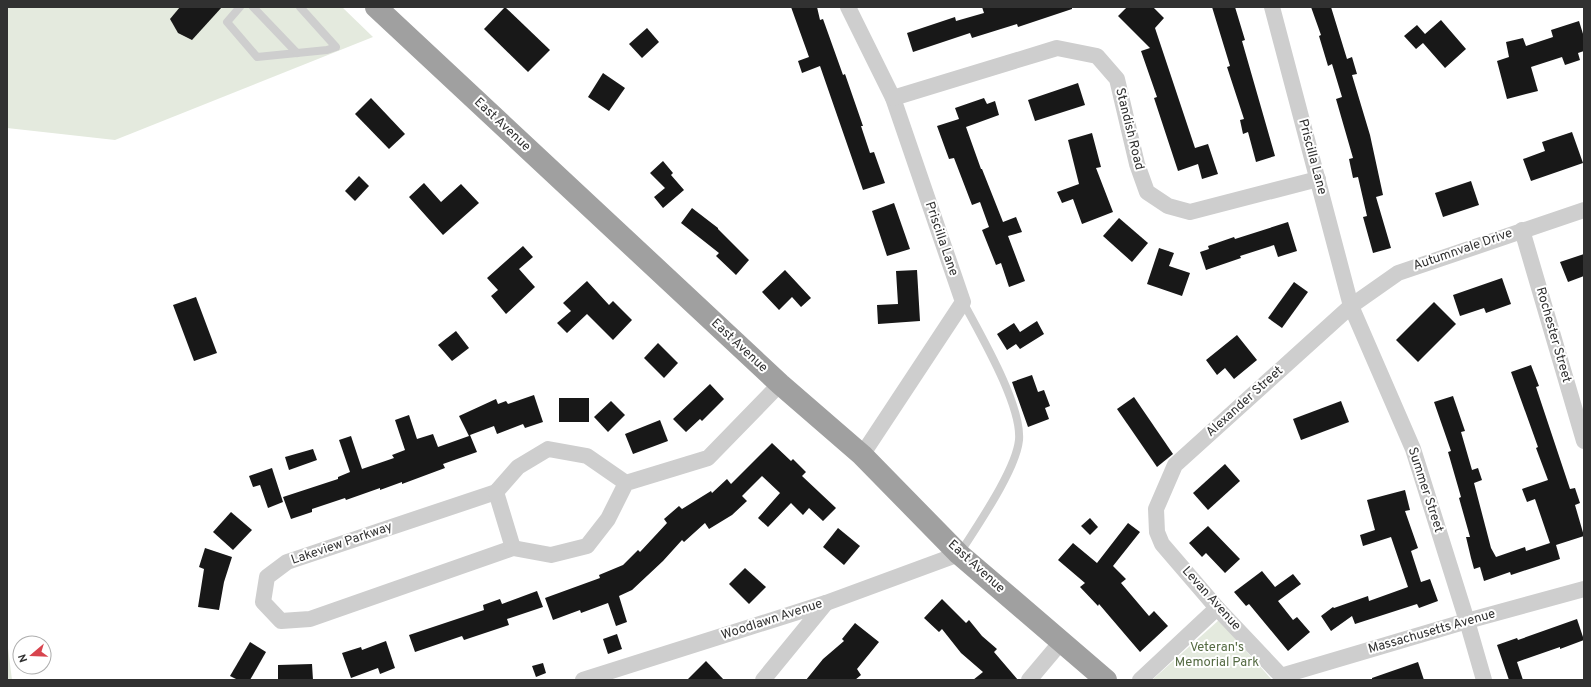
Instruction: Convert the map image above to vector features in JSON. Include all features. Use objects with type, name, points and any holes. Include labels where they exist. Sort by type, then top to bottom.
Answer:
[{"type":"highway","name":"East Avenue","points":[[376,7],[780,384],[862,455],[959,554],[1106,680]]},
{"type":"street","name":"Priscilla Lane","points":[[848,7],[893,98],[963,302]]},
{"type":"street","name":"Priscilla Lane","points":[[1272,7],[1351,306]]},
{"type":"street","name":"Standish Road","points":[[893,98],[1057,48],[1097,56],[1116,79],[1137,164],[1147,192],[1168,206],[1190,212],[1318,179]]},
{"type":"street","name":"Autumnvale Drive","points":[[1351,306],[1398,273],[1584,210]]},
{"type":"street","name":"Rochester Street","points":[[1522,230],[1584,441]]},
{"type":"street","points":[[862,455],[963,302]]},
{"type":"street","name":"Alexander Street","points":[[1156,509],[1175,465],[1351,306]]},
{"type":"street","name":"Summer Street","points":[[1351,306],[1413,449],[1484,680]]},
{"type":"street","points":[[513,548],[496,492],[518,467],[548,449],[587,456],[626,483],[708,458],[780,384]]},
{"type":"street","name":"Lakeview Parkway","points":[[496,492],[288,562],[267,577],[263,602],[281,621],[310,619],[513,548],[551,555],[587,546],[608,519],[626,483]]},
{"type":"street","name":"Levan Avenue","points":[[1156,509],[1157,532],[1162,544],[1217,608],[1283,678]]},
{"type":"street","name":"Woodlawn Avenue","points":[[583,680],[826,603],[959,554]]},
{"type":"street","name":"Massachusetts Avenue","points":[[1283,678],[1467,621],[1584,589]]},
{"type":"street","points":[[763,680],[826,603]]},
{"type":"street","points":[[1140,680],[1217,608]]},
{"type":"street","points":[[1029,680],[1061,642]]},
{"type":"lane","points":[[240,7],[226,22],[257,57],[327,50],[336,47],[300,7]]},
{"type":"lane","points":[[253,7],[297,53]]},
{"type":"lane","points":[[959,554],[980,522],[1002,482],[1014,459],[1019,440],[1018,423],[1008,391],[963,302]]},
{"type":"green space","points":[[7,7],[342,7],[373,37],[115,140],[7,128]]},
{"type":"green space","name":"Veteran's Memorial Park","points":[[1219,620],[1272,680],[1152,680]]},
{"type":"green space","points":[[7,640],[12,680],[7,680]]},
{"type":"building","points":[[180,7],[222,7],[192,40],[178,33],[170,19]]},
{"type":"building","points":[[505,7],[550,50],[528,72],[484,29]]},
{"type":"building","points":[[791,7],[817,7],[820,20],[823,19],[843,75],[845,74],[863,126],[861,126],[870,153],[874,152],[885,183],[863,190],[820,66],[802,73],[798,61],[809,57]]},
{"type":"building","points":[[982,7],[1072,7],[1072,9],[1018,27],[1017,24],[972,38],[970,33],[913,52],[907,33],[955,17],[956,21],[984,13]]},
{"type":"building","points":[[1127,7],[1153,7],[1164,18],[1155,28],[1195,148],[1208,144],[1218,174],[1202,179],[1198,164],[1178,171],[1154,98],[1157,97],[1141,51],[1150,48],[1118,16]]},
{"type":"building","points":[[1212,7],[1235,7],[1245,40],[1242,41],[1275,156],[1256,162],[1248,132],[1243,134],[1240,120],[1244,119],[1227,67],[1230,66]]},
{"type":"building","points":[[1311,7],[1331,7],[1347,59],[1352,57],[1357,74],[1352,75],[1370,135],[1383,195],[1376,197],[1391,248],[1373,253],[1363,217],[1367,216],[1358,177],[1353,178],[1349,159],[1353,158],[1336,99],[1342,97],[1332,64],[1328,66],[1319,36],[1321,35]]},
{"type":"building","points":[[1441,20],[1466,49],[1445,68],[1423,43],[1416,49],[1404,36],[1417,25],[1425,34]]},
{"type":"building","points":[[1579,21],[1584,37],[1584,51],[1578,53],[1580,60],[1565,65],[1562,57],[1531,67],[1538,91],[1507,99],[1497,61],[1509,57],[1506,42],[1523,38],[1526,46],[1553,37],[1551,30]]},
{"type":"building","points":[[647,28],[659,42],[642,58],[629,44]]},
{"type":"building","points":[[603,73],[625,88],[609,111],[588,97]]},
{"type":"building","points":[[1078,83],[1085,105],[1035,121],[1028,100]]},
{"type":"building","points":[[371,98],[405,134],[389,149],[355,114]]},
{"type":"building","points":[[984,98],[987,104],[995,101],[999,115],[966,127],[981,169],[1003,222],[1016,217],[1022,232],[1008,236],[1025,281],[1009,287],[1001,263],[996,265],[982,230],[989,227],[980,202],[972,205],[954,158],[949,159],[937,126],[959,119],[955,108]]},
{"type":"building","points":[[1572,132],[1583,163],[1531,181],[1523,159],[1545,151],[1542,142]]},
{"type":"building","points":[[1092,133],[1101,167],[1096,168],[1113,212],[1082,224],[1073,199],[1062,203],[1057,192],[1079,184],[1068,140]]},
{"type":"building","points":[[663,161],[673,173],[671,175],[684,190],[663,208],[654,197],[665,188],[650,173]]},
{"type":"building","points":[[359,176],[369,186],[355,201],[345,191]]},
{"type":"building","points":[[1471,181],[1479,205],[1443,217],[1435,193]]},
{"type":"building","points":[[424,183],[441,202],[461,184],[479,203],[443,235],[409,197]]},
{"type":"building","points":[[894,203],[910,249],[887,256],[872,211]]},
{"type":"building","points":[[692,208],[718,228],[749,260],[736,275],[716,256],[719,253],[681,223]]},
{"type":"building","points":[[1119,218],[1148,243],[1132,262],[1103,236]]},
{"type":"building","points":[[1288,222],[1297,251],[1278,257],[1274,245],[1240,256],[1241,258],[1206,270],[1200,252],[1209,249],[1208,246]]},
{"type":"building","points":[[523,246],[533,257],[519,269],[535,287],[506,314],[491,296],[498,290],[487,278]]},
{"type":"building","points":[[1159,248],[1174,253],[1169,266],[1190,273],[1182,296],[1147,284]]},
{"type":"building","points":[[1584,254],[1584,276],[1568,282],[1560,262]]},
{"type":"building","points":[[785,270],[811,298],[801,307],[792,297],[779,310],[762,292]]},
{"type":"building","points":[[917,270],[920,321],[878,324],[877,305],[898,304],[896,271]]},
{"type":"building","points":[[1502,278],[1511,304],[1486,313],[1484,308],[1460,316],[1453,295]]},
{"type":"building","points":[[587,281],[609,305],[613,301],[632,320],[613,340],[587,314],[567,333],[557,323],[571,311],[563,303]]},
{"type":"building","points":[[1294,282],[1308,292],[1282,328],[1268,318]]},
{"type":"building","points":[[196,297],[217,353],[194,361],[173,305]]},
{"type":"building","points":[[1434,302],[1456,324],[1418,362],[1396,340]]},
{"type":"building","points":[[1037,321],[1044,334],[1020,349],[1016,344],[1007,350],[997,334],[1014,323],[1020,332]]},
{"type":"building","points":[[456,331],[469,348],[452,361],[438,345]]},
{"type":"building","points":[[1237,335],[1257,360],[1234,379],[1225,368],[1217,375],[1206,360]]},
{"type":"building","points":[[658,343],[678,363],[664,378],[644,358]]},
{"type":"building","points":[[1531,365],[1539,386],[1536,387],[1570,489],[1575,488],[1580,503],[1575,505],[1584,536],[1556,545],[1560,559],[1511,575],[1510,572],[1484,581],[1480,567],[1474,569],[1466,537],[1470,537],[1459,498],[1461,497],[1448,452],[1451,451],[1434,402],[1453,396],[1465,431],[1461,432],[1472,470],[1478,468],[1482,480],[1474,483],[1491,548],[1496,557],[1525,547],[1526,551],[1550,543],[1535,499],[1527,502],[1522,489],[1548,480],[1536,448],[1538,447],[1511,372]]},
{"type":"building","points":[[1032,375],[1038,392],[1044,390],[1050,406],[1045,408],[1049,419],[1028,427],[1012,382]]},
{"type":"building","points":[[710,384],[724,399],[702,421],[700,419],[686,432],[673,419]]},
{"type":"building","points":[[534,395],[543,422],[525,428],[523,424],[497,434],[494,426],[470,435],[477,452],[443,464],[445,468],[402,484],[402,482],[380,490],[380,488],[346,500],[345,498],[312,509],[312,512],[291,519],[283,497],[338,479],[338,477],[350,472],[339,440],[351,436],[362,469],[394,458],[392,455],[405,450],[395,420],[409,415],[417,439],[433,434],[438,447],[469,436],[459,416],[496,399],[498,404],[506,401],[508,404]]},
{"type":"building","points":[[1134,397],[1173,454],[1157,467],[1117,409]]},
{"type":"building","points":[[559,398],[589,398],[589,422],[559,422]]},
{"type":"building","points":[[611,401],[625,415],[608,432],[594,417]]},
{"type":"building","points":[[1341,401],[1349,422],[1301,440],[1293,419]]},
{"type":"building","points":[[660,420],[668,441],[633,454],[625,434]]},
{"type":"building","points":[[772,443],[791,461],[793,459],[806,472],[802,476],[836,508],[823,521],[809,508],[803,515],[791,503],[768,527],[758,518],[780,493],[762,476],[742,496],[747,501],[732,515],[709,529],[705,523],[684,542],[682,540],[663,561],[632,590],[619,596],[627,622],[616,626],[608,603],[581,613],[580,610],[553,620],[545,598],[600,578],[599,575],[623,565],[638,550],[640,552],[667,523],[664,519],[679,506],[682,509],[711,491],[712,493],[727,479],[731,484]]},
{"type":"building","points":[[313,449],[317,460],[289,470],[285,457]]},
{"type":"building","points":[[1225,464],[1240,481],[1208,510],[1193,493]]},
{"type":"building","points":[[272,468],[283,502],[268,508],[260,485],[253,487],[249,476]]},
{"type":"building","points":[[1405,490],[1410,510],[1405,511],[1418,548],[1411,551],[1421,582],[1430,579],[1438,601],[1419,608],[1417,604],[1355,624],[1352,616],[1331,631],[1321,616],[1333,607],[1334,608],[1368,596],[1369,601],[1408,587],[1391,537],[1363,546],[1360,535],[1375,530],[1367,500]]},
{"type":"building","points":[[231,512],[252,530],[233,550],[213,532]]},
{"type":"building","points":[[1090,518],[1098,527],[1090,535],[1081,526]]},
{"type":"building","points":[[1128,523],[1140,532],[1113,566],[1126,579],[1121,583],[1149,616],[1154,611],[1168,626],[1140,652],[1099,604],[1098,606],[1080,587],[1085,583],[1058,560],[1073,543],[1097,563]]},
{"type":"building","points":[[1208,526],[1240,559],[1225,573],[1206,553],[1202,557],[1189,543]]},
{"type":"building","points":[[838,528],[860,546],[844,565],[823,547]]},
{"type":"building","points":[[205,548],[232,557],[224,582],[219,610],[198,607],[204,569],[199,567]]},
{"type":"building","points":[[745,568],[766,587],[749,604],[729,584]]},
{"type":"building","points":[[1262,571],[1275,587],[1293,574],[1301,584],[1278,601],[1293,620],[1297,617],[1310,632],[1288,651],[1249,604],[1246,606],[1234,592]]},
{"type":"building","points":[[537,591],[543,607],[507,619],[509,625],[464,640],[462,636],[415,652],[409,635],[484,610],[483,605],[500,599],[502,604]]},
{"type":"building","points":[[942,599],[966,623],[969,620],[982,636],[997,649],[994,652],[1018,680],[973,680],[983,672],[961,653],[942,629],[939,632],[924,618]]},
{"type":"building","points":[[1577,619],[1584,640],[1517,662],[1523,680],[1509,680],[1497,645],[1517,638],[1518,640]]},
{"type":"building","points":[[855,623],[879,642],[857,669],[861,675],[855,680],[806,680],[823,659],[844,641],[842,639]]},
{"type":"building","points":[[617,634],[622,649],[608,654],[603,639]]},
{"type":"building","points":[[386,641],[395,668],[380,674],[378,668],[351,678],[342,653],[361,647],[362,650]]},
{"type":"building","points":[[250,642],[266,652],[250,680],[238,680],[230,676]]},
{"type":"building","points":[[706,661],[724,680],[687,680]]},
{"type":"building","points":[[1418,662],[1424,680],[1372,680],[1372,678]]},
{"type":"building","points":[[543,663],[546,673],[536,677],[532,666]]},
{"type":"building","points":[[312,664],[313,680],[278,680],[278,665]]}]
